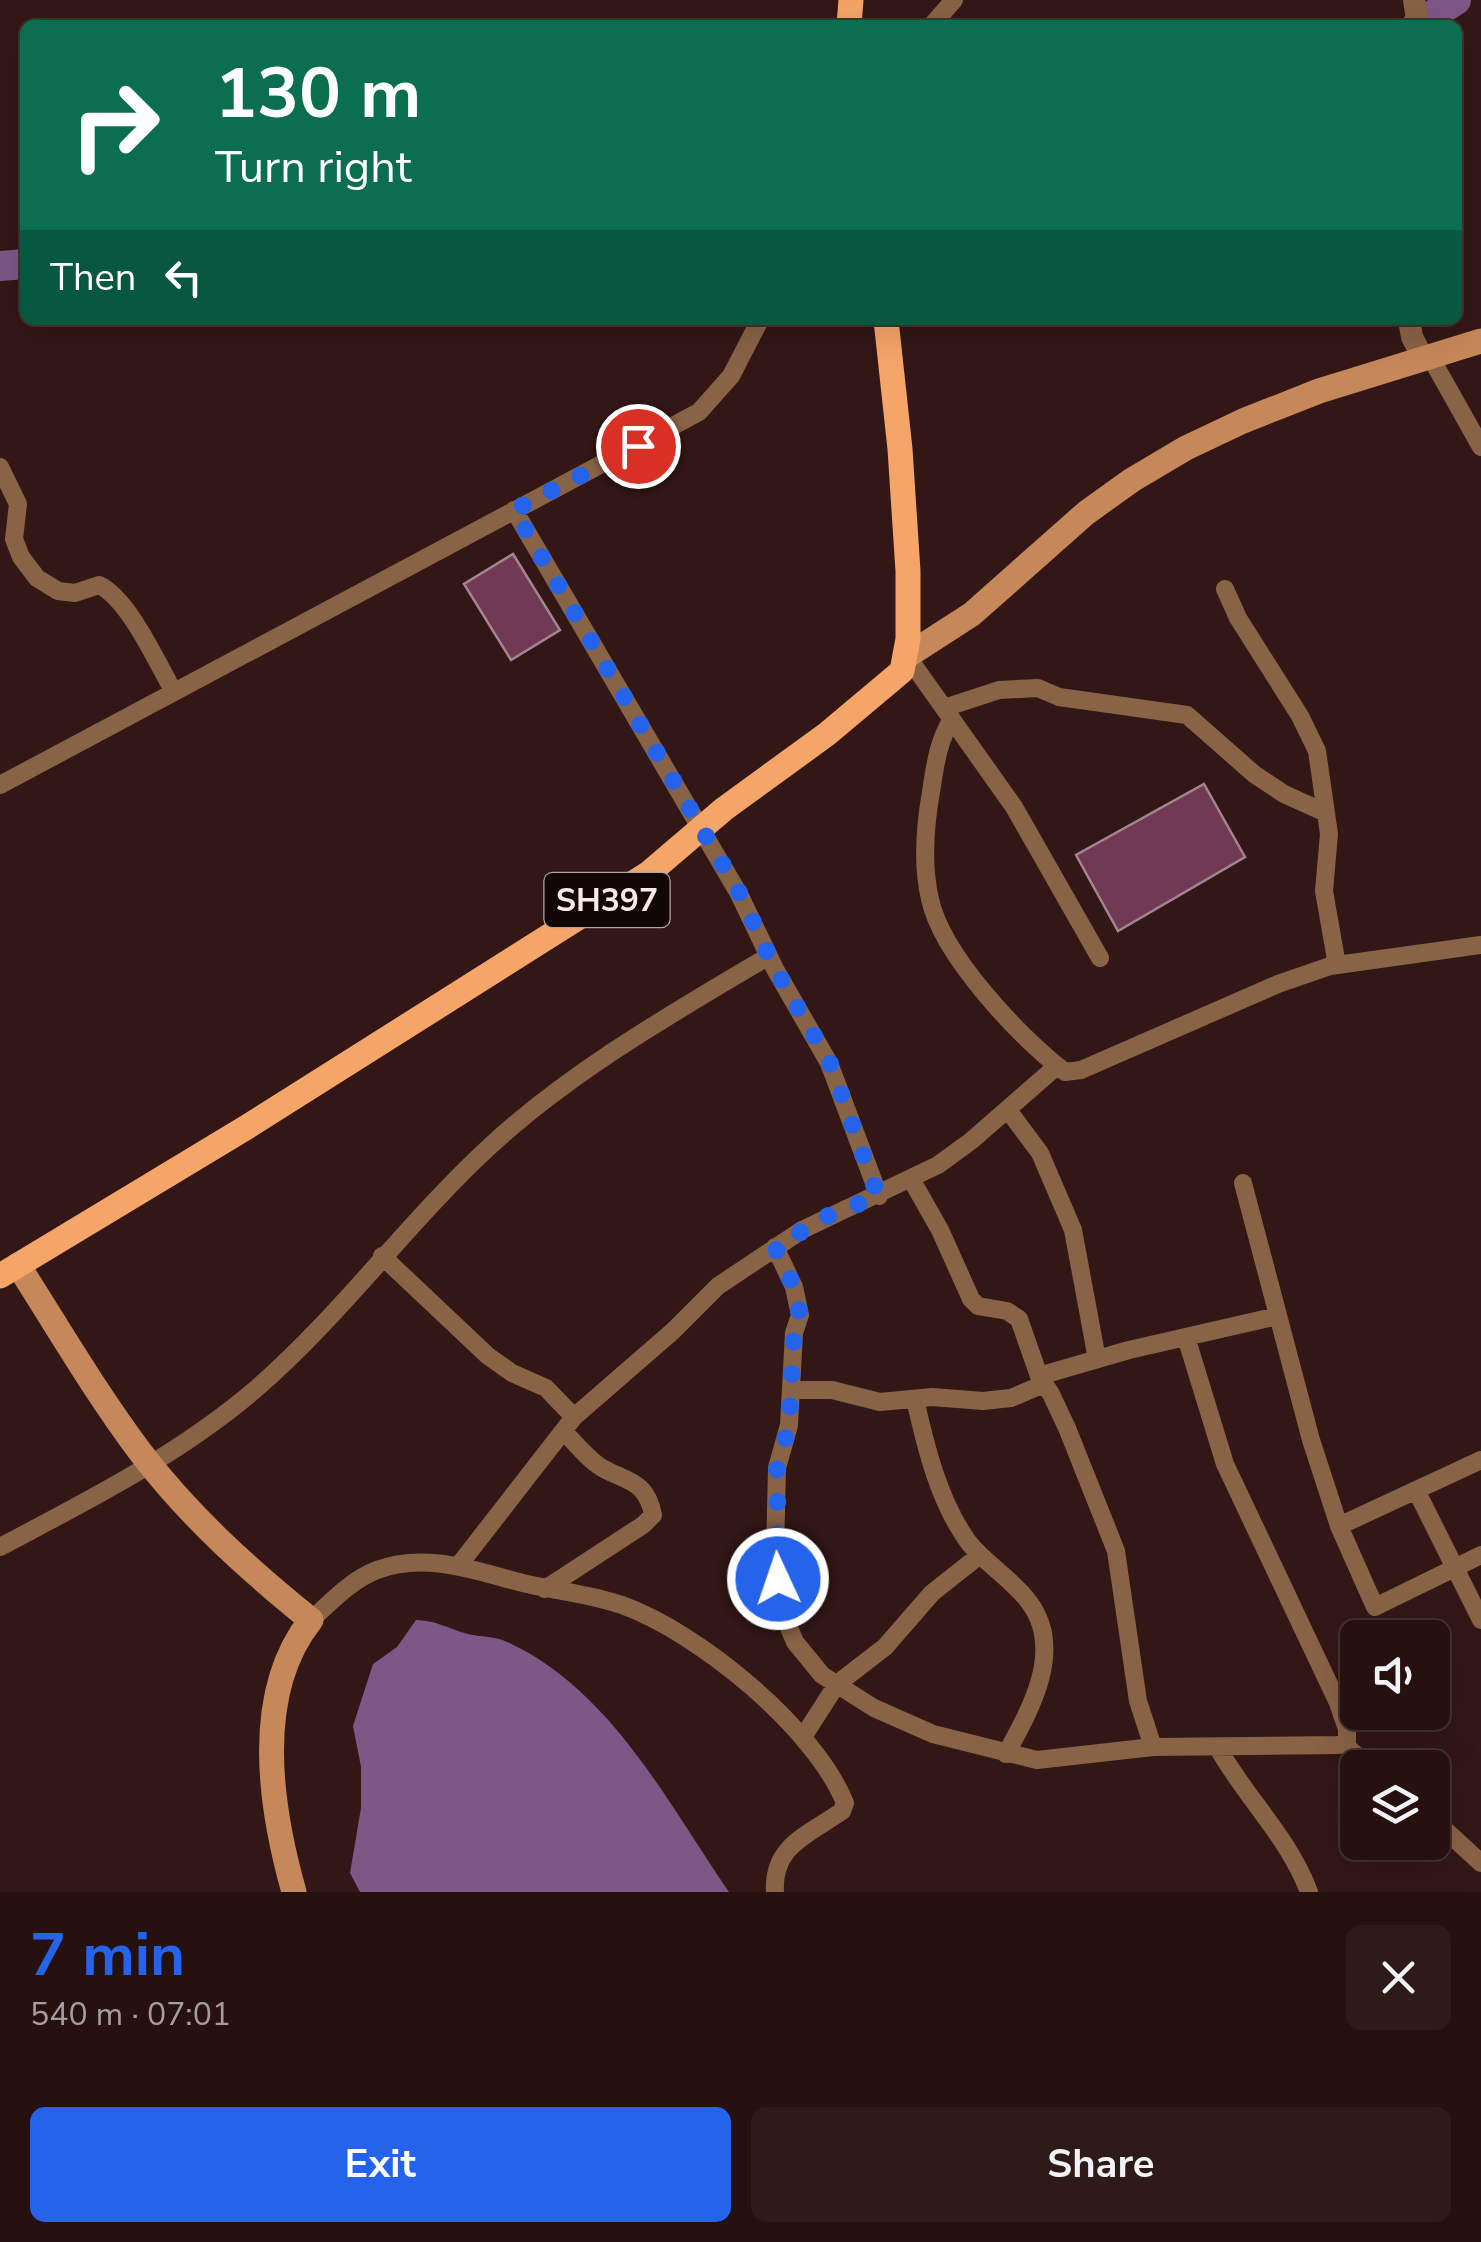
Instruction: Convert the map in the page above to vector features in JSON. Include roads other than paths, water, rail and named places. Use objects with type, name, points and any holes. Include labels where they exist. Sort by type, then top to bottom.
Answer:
[{"type":"main road","points":[[887,326],[905,518],[907,656]]},
{"type":"main road","points":[[907,656],[972,614],[1086,513],[1186,448],[1319,391],[1481,341]]},
{"type":"main road","name":"SH397","points":[[9,1270],[247,1127],[648,873],[902,672],[907,656]]},
{"type":"main road","points":[[9,1270],[151,1465],[202,1524],[251,1572],[312,1620],[297,1638],[272,1726],[272,1768],[281,1839],[294,1892]]},
{"type":"street","points":[[936,20],[954,0]]},
{"type":"street","points":[[0,785],[699,412],[731,376],[757,325]]},
{"type":"street","points":[[1410,325],[1412,337],[1481,447]]},
{"type":"street","points":[[0,467],[18,504],[14,539],[20,557],[38,578],[58,591],[75,593],[99,585],[108,590],[127,612],[174,692]]},
{"type":"street","points":[[514,510],[740,894],[769,956],[830,1063],[878,1196]]},
{"type":"street","points":[[1225,590],[1238,618],[1300,716],[1316,751],[1329,834],[1324,891],[1337,965]]},
{"type":"street","points":[[907,656],[1014,807],[1100,958]]},
{"type":"street","points":[[948,713],[999,690],[1038,688],[1059,697],[1187,715],[1254,774],[1284,794],[1324,812]]},
{"type":"street","points":[[948,713],[929,805],[926,857],[930,901],[946,939],[990,999],[1039,1052],[1066,1072],[1081,1070],[1278,984],[1337,965],[1481,946]]},
{"type":"street","points":[[0,1547],[151,1465],[258,1387],[491,1146],[578,1078],[663,1019],[769,956]]},
{"type":"street","points":[[459,1565],[569,1424],[718,1286],[828,1216],[878,1196],[949,1157],[1057,1066]]},
{"type":"street","points":[[1013,1104],[1040,1152],[1073,1230],[1097,1359]]},
{"type":"street","points":[[911,1179],[971,1298],[978,1306],[1008,1311],[1019,1319],[1041,1380],[1066,1428],[1116,1552],[1138,1701],[1153,1747]]},
{"type":"street","points":[[1243,1183],[1277,1316],[1339,1526],[1375,1606],[1481,1555]]},
{"type":"street","points":[[775,1247],[794,1287],[800,1315],[794,1332],[789,1426],[777,1468],[780,1606],[795,1642],[822,1675],[874,1708],[933,1734],[1006,1754],[1037,1760],[1153,1747],[1347,1742],[1348,1729],[1338,1703],[1225,1464],[1186,1337]]},
{"type":"street","points":[[382,1256],[488,1356],[512,1373],[546,1388],[602,1468],[635,1482],[651,1503],[653,1515],[643,1526],[545,1589]]},
{"type":"street","points":[[792,1390],[832,1390],[880,1402],[982,1402],[1011,1398],[1041,1380],[1097,1359],[1277,1316]]},
{"type":"street","points":[[915,1399],[946,1504],[980,1555],[1028,1600],[1038,1618],[1045,1649],[1041,1682],[1006,1754]]},
{"type":"street","points":[[1339,1526],[1481,1460]]},
{"type":"street","points":[[1416,1490],[1481,1620]]},
{"type":"street","points":[[802,1737],[837,1684],[884,1647],[932,1593],[980,1555]]},
{"type":"street","points":[[312,1620],[352,1584],[379,1569],[418,1562],[459,1565],[545,1589],[583,1594],[624,1606],[673,1628],[775,1709],[802,1737],[838,1786],[845,1804],[842,1811],[782,1855],[773,1871],[775,1892]]},
{"type":"street","points":[[1342,1743],[1350,1750]]},
{"type":"street","points":[[1218,1748],[1287,1847],[1309,1892]]},
{"type":"street","points":[[1450,1835],[1481,1863]]},
{"type":"waterway","points":[[1425,20],[1456,0]]},
{"type":"waterway","points":[[0,266],[20,264]]}]
